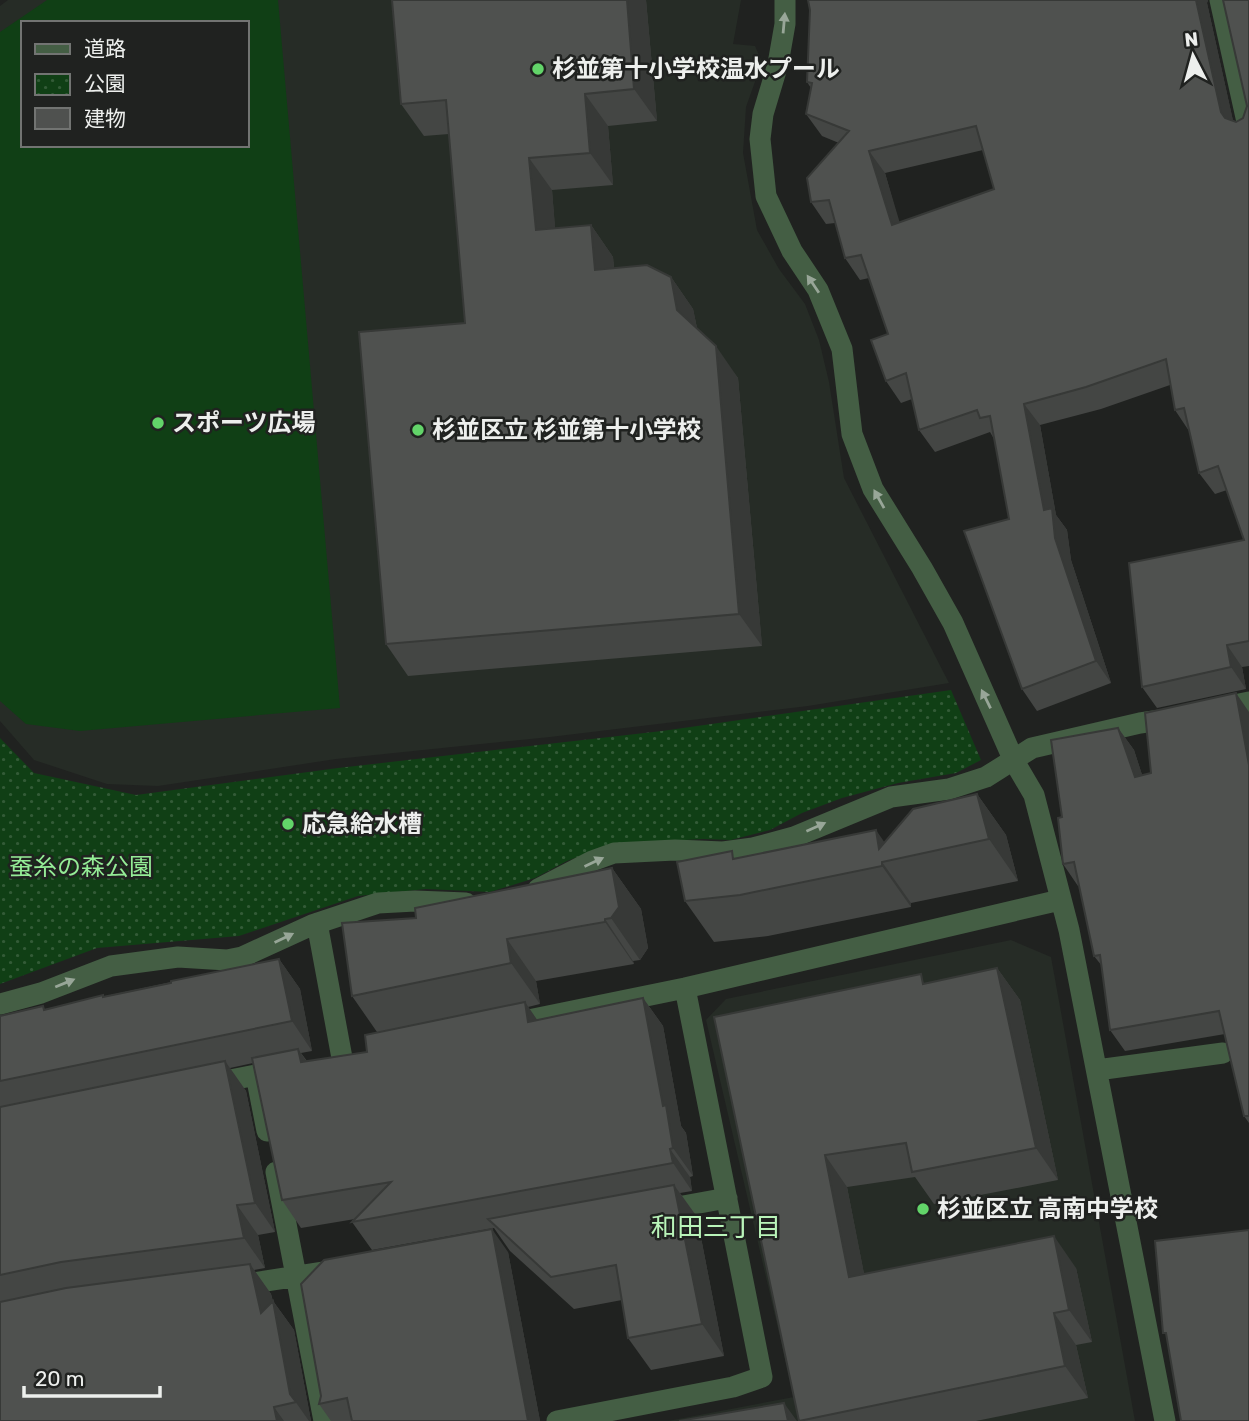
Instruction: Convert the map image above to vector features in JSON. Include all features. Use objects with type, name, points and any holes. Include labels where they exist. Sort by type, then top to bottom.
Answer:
[{"type":"street","points":[[785,0],[785,24],[778,64],[763,114],[760,139],[766,196],[799,264],[818,290],[842,349],[852,434],[873,489],[953,623],[1014,761],[1034,795],[1069,930],[1165,1421]]},
{"type":"street","points":[[1220,0],[1249,131]]},
{"type":"street","points":[[518,896],[543,888],[592,861],[614,853],[675,850],[723,852],[753,848],[794,837],[891,797],[949,789],[986,777],[1032,748],[1249,702]]},
{"type":"street","points":[[487,1028],[685,988],[1060,900]]},
{"type":"street","points":[[0,1004],[41,993],[111,966],[178,957],[227,960],[242,957],[317,923],[378,903],[488,903]]},
{"type":"street","points":[[188,1088],[349,1056],[317,923]]},
{"type":"street","points":[[556,1421],[733,1387],[762,1377],[685,988]]},
{"type":"street","points":[[1097,1070],[1223,1053]]},
{"type":"street","points":[[256,1074],[298,1277],[324,1421]]},
{"type":"street","points":[[647,1213],[727,1198]]},
{"type":"street","points":[[218,1288],[352,1267]]},
{"type":"shaded area","name":"杉並区立 杉並第十小学校","points":[[8,0],[741,0],[733,44],[755,46],[762,62],[746,107],[743,153],[757,230],[779,269],[805,304],[819,340],[829,382],[844,478],[949,683],[808,706],[336,759],[158,786],[107,784],[34,760],[0,721],[0,6]]},
{"type":"shaded area","name":"杉並区立 高南中学校","points":[[1011,940],[1051,957],[1135,1421],[668,1421],[794,1397],[706,1020],[726,999]]},
{"type":"green space","name":"スポーツ広場","points":[[47,0],[278,0],[340,708],[80,731],[26,724],[0,701],[0,32]]},
{"type":"green space","name":"蚕糸の森公園","points":[[951,690],[981,760],[956,773],[898,783],[842,798],[802,813],[770,830],[731,840],[612,844],[567,861],[535,878],[490,892],[426,889],[358,896],[239,936],[97,948],[0,984],[0,738],[34,773],[136,795],[338,768],[662,731]]},
{"type":"building","points":[[392,0],[627,0],[634,89],[585,94],[590,153],[529,158],[536,230],[591,225],[595,270],[647,265],[671,277],[677,310],[716,346],[739,614],[386,644],[359,332],[465,323],[446,100],[401,104]]},
{"type":"building","points":[[808,0],[1196,0],[1221,112],[1225,118],[1236,122],[1243,118],[1247,106],[1223,0],[1249,0],[1249,641],[1227,645],[1231,667],[1142,687],[1129,563],[1244,540],[1218,466],[1199,473],[1184,408],[1175,410],[1166,359],[1086,387],[1024,404],[1044,510],[1052,508],[1055,538],[1096,661],[1022,689],[964,531],[1009,519],[990,416],[980,418],[977,410],[919,430],[906,373],[886,381],[871,340],[888,334],[861,255],[845,258],[829,200],[811,202],[807,178],[849,131],[806,114],[812,83],[807,82],[810,10]],"holes":[[[976,126],[994,189],[892,225],[869,151]]]},
{"type":"building","points":[[1236,693],[1249,765],[1249,1116],[1244,1116],[1219,1011],[1110,1030],[1100,955],[1094,956],[1074,862],[1063,864],[1058,818],[1062,817],[1051,740],[1118,728],[1135,777],[1151,773],[1145,713]]},
{"type":"building","points":[[977,794],[989,839],[882,862],[882,866],[740,895],[685,901],[677,862],[732,851],[733,859],[876,830],[879,849],[913,809]]},
{"type":"building","points":[[612,868],[619,907],[605,922],[507,939],[511,963],[352,996],[342,923],[416,918],[415,908]]},
{"type":"building","points":[[279,959],[292,1021],[0,1081],[0,1016],[43,1006],[44,1010],[103,995]]},
{"type":"building","name":"杉並区立 高南中学校","points":[[997,968],[1036,1148],[912,1172],[906,1143],[825,1155],[849,1277],[1054,1236],[1069,1310],[1054,1313],[1065,1366],[799,1421],[714,1017],[921,974],[923,984]]},
{"type":"building","points":[[643,998],[663,1106],[666,1105],[673,1163],[352,1222],[391,1182],[282,1200],[252,1058],[298,1049],[301,1062],[367,1052],[365,1035],[525,1002],[528,1022]]},
{"type":"building","points":[[225,1061],[255,1203],[237,1205],[244,1238],[61,1262],[0,1275],[0,1107]]},
{"type":"building","points":[[674,1185],[702,1324],[628,1338],[616,1265],[551,1277],[488,1219]]},
{"type":"building","points":[[492,1229],[528,1421],[352,1421],[347,1398],[319,1404],[321,1396],[301,1284],[324,1260]]},
{"type":"building","points":[[1249,1230],[1249,1421],[1181,1421],[1166,1333],[1163,1333],[1155,1241]]},
{"type":"building","points":[[250,1264],[261,1313],[273,1301],[290,1394],[296,1402],[274,1407],[277,1421],[0,1421],[0,1302],[66,1288]]},
{"type":"building","points":[[784,1403],[788,1421],[679,1421]]},
{"type":"place","name":"杉並第十小学校温水プール","points":[[538,69]]},
{"type":"place","name":"スポーツ広場","points":[[158,423]]},
{"type":"place","name":"杉並区立 杉並第十小学校","points":[[418,430]]},
{"type":"place","name":"応急給水槽","points":[[288,824]]},
{"type":"place","name":"杉並区立 高南中学校","points":[[923,1209]]},
{"type":"district","name":"和田三丁目","points":[[716,1227]]}]
